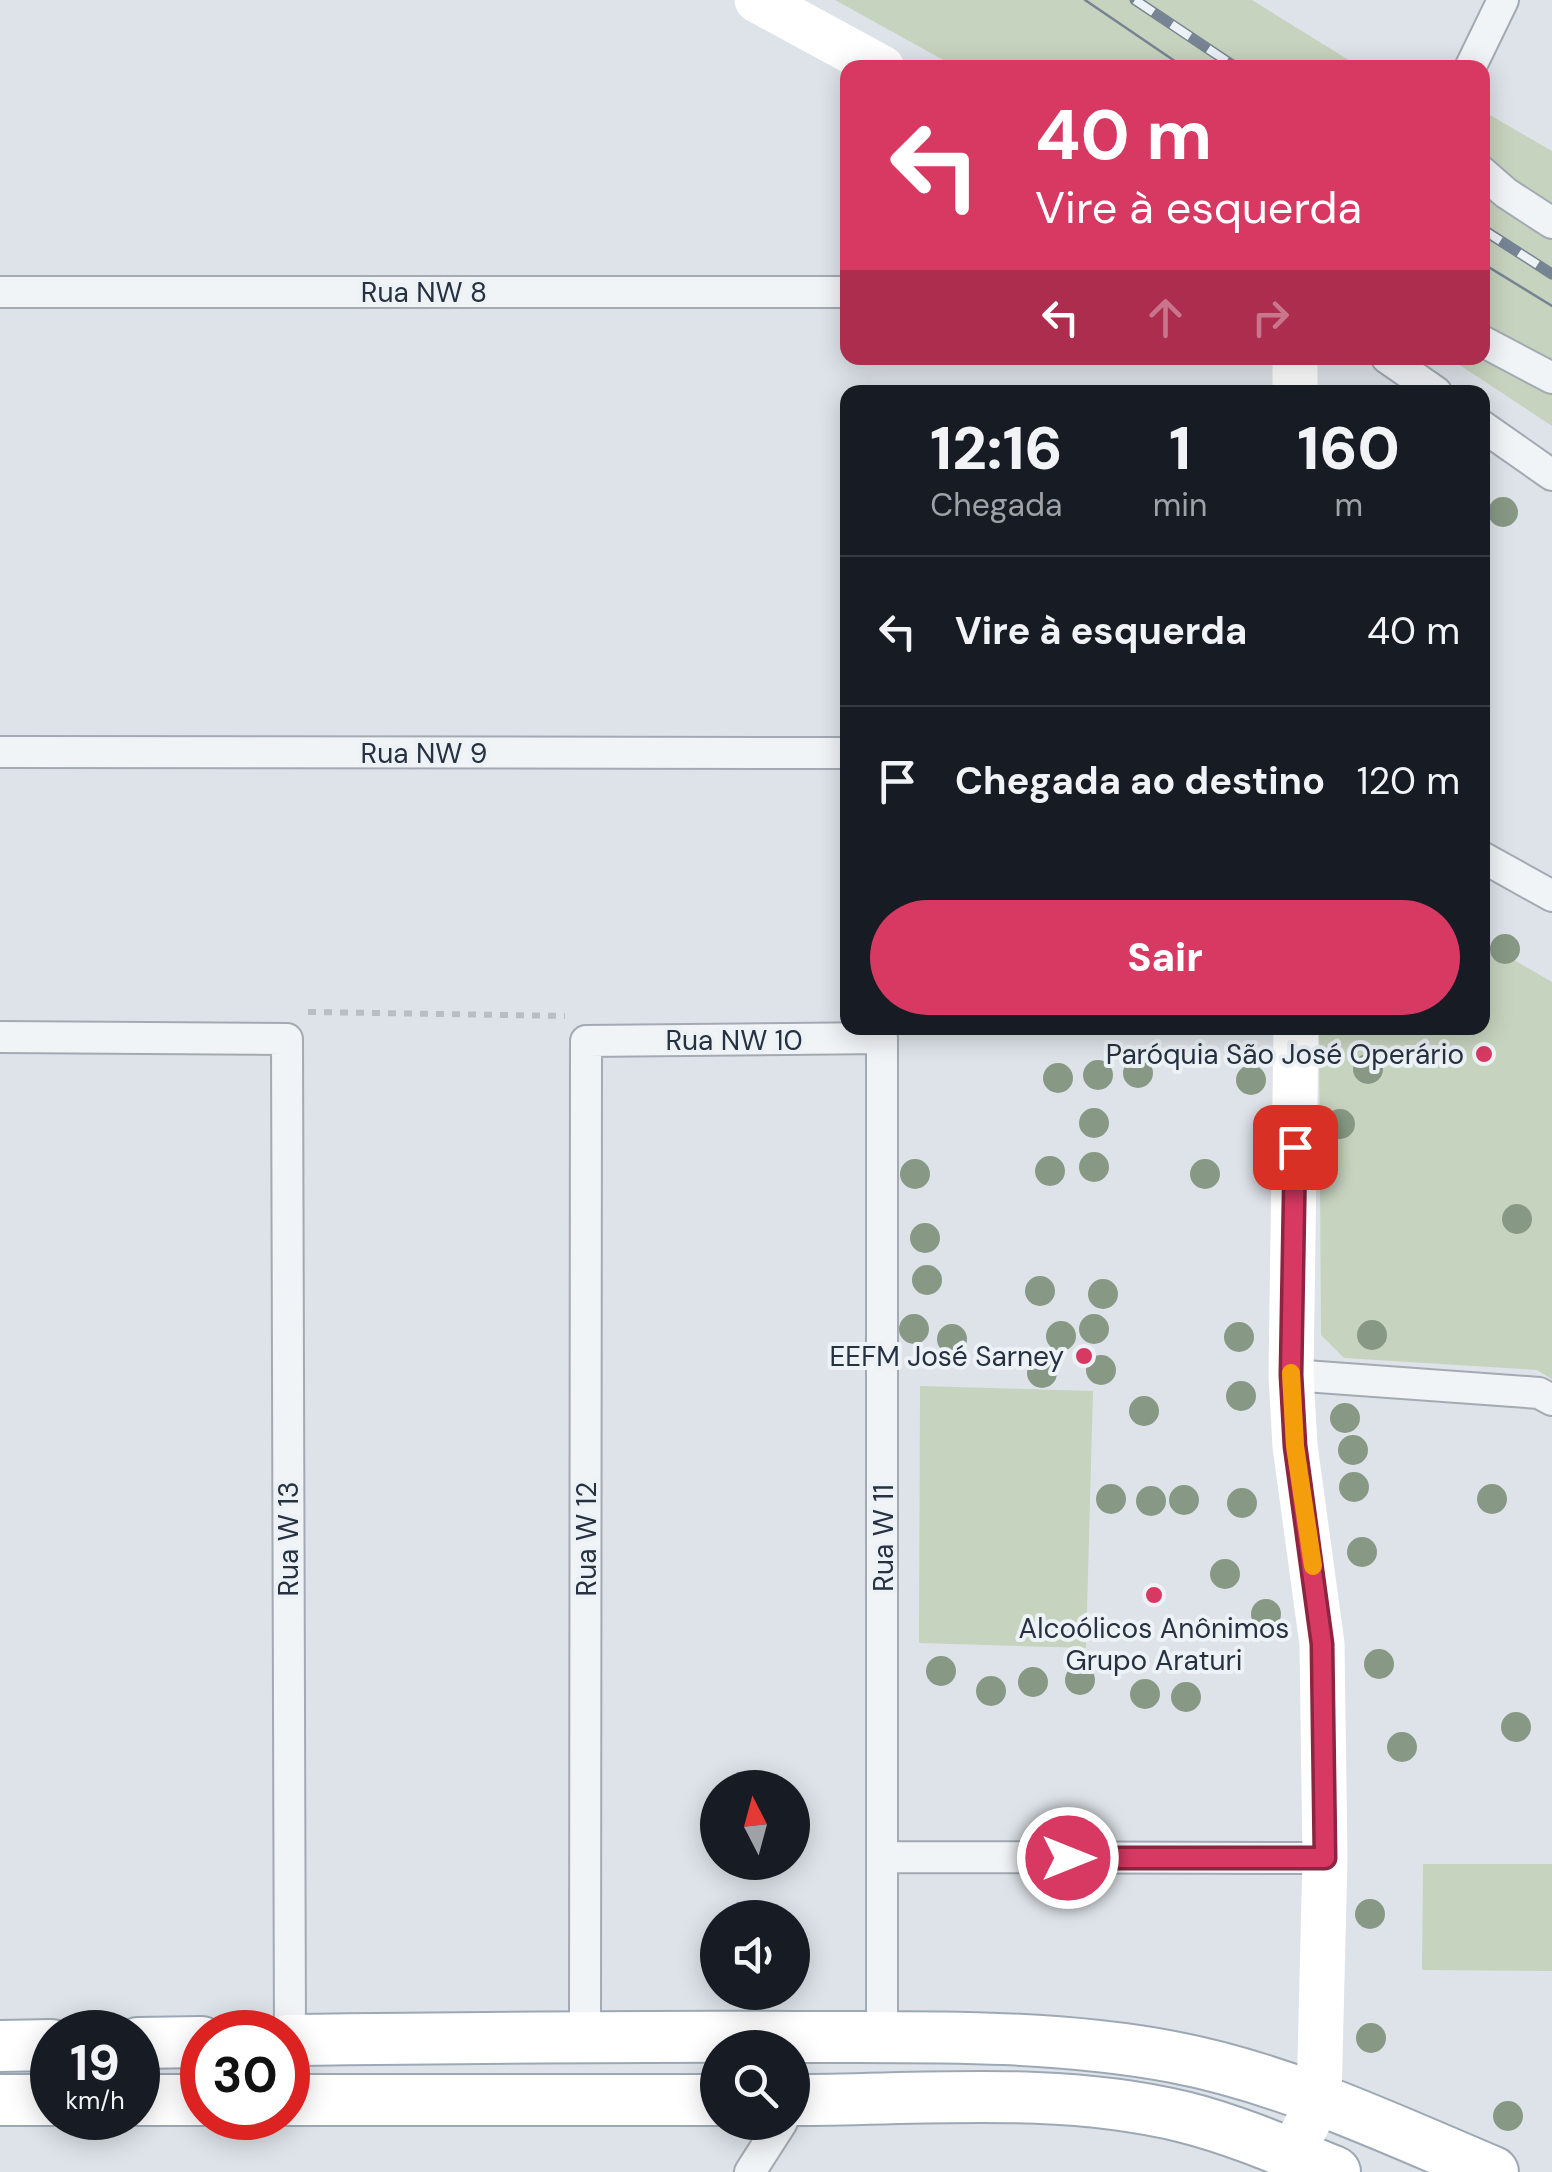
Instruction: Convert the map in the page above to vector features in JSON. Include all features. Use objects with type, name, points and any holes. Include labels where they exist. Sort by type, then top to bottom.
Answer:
[{"type":"main road","points":[[310,2040],[882,2037],[1081,2045],[1171,2057],[1238,2072],[1319,2100],[1493,2172]]},
{"type":"main road","points":[[0,2046],[30,2045]]},
{"type":"main road","points":[[810,2106],[1024,2099],[1104,2104],[1183,2116],[1321,2166]]},
{"type":"main road","points":[[0,2100],[30,2100]]},
{"type":"main road","points":[[310,2100],[700,2100]]},
{"type":"street","points":[[758,0],[867,60]]},
{"type":"street","points":[[1474,60],[1503,0]]},
{"type":"street","points":[[1490,179],[1552,224]]},
{"type":"street","name":"Rua NW 8","points":[[0,292],[840,292]]},
{"type":"street","points":[[1490,345],[1552,378]]},
{"type":"street","points":[[1397,365],[1426,385]]},
{"type":"street","points":[[1490,432],[1552,475]]},
{"type":"street","name":"Rua NW 9","points":[[0,752],[840,753]]},
{"type":"street","points":[[1490,861],[1552,896]]},
{"type":"street","points":[[1296,1035],[1291,1375],[1295,1446],[1322,1644],[1325,1858],[1321,2166]]},
{"type":"street","points":[[0,1037],[287,1038]]},
{"type":"street","name":"Rua W 13","points":[[287,1038],[288,2010]]},
{"type":"street","name":"Rua NW 10","points":[[586,1041],[882,1038]]},
{"type":"street","name":"Rua W 11","points":[[882,1038],[882,2037]]},
{"type":"street","name":"Rua W 12","points":[[585,2036],[586,1041]]},
{"type":"street","points":[[1291,1375],[1540,1392],[1552,1400]]},
{"type":"street","points":[[884,1857],[1325,1858]]},
{"type":"street","points":[[750,2172],[770,2140]]},
{"type":"path","points":[[287,1038],[303,1012],[564,1015],[586,1041]]},
{"type":"green space","points":[[835,0],[1252,0],[1349,60],[943,60]]},
{"type":"green space","points":[[1490,115],[1552,151],[1552,426],[1460,365],[1490,365]]},
{"type":"green space","points":[[1490,946],[1552,982],[1552,1379],[1537,1370],[1344,1358],[1321,1335],[1319,1035],[1490,1035]]},
{"type":"green space","points":[[920,1386],[1093,1391],[1086,1648],[919,1643]]},
{"type":"green space","points":[[1423,1864],[1552,1864],[1552,1971],[1422,1970]]},
{"type":"tram line","points":[[1085,0],[1173,60]]},
{"type":"tram line","points":[[1490,268],[1552,306]]},
{"type":"railway","points":[[1135,0],[1225,60]]},
{"type":"railway","points":[[1490,234],[1552,274]]},
{"type":"slow traffic","points":[[1291,1373],[1295,1446],[1313,1566]]},
{"type":"place","name":"Paróquia São José Operário","points":[[1484,1054]]},
{"type":"place","name":"EEFM José Sarney","points":[[1084,1356]]},
{"type":"place","name":"Alcoólicos Anônimos Grupo Araturi","points":[[1154,1595]]},
{"type":"route","points":[[1068,1858],[1325,1858],[1322,1644],[1295,1446],[1291,1375],[1295,1147]]}]
